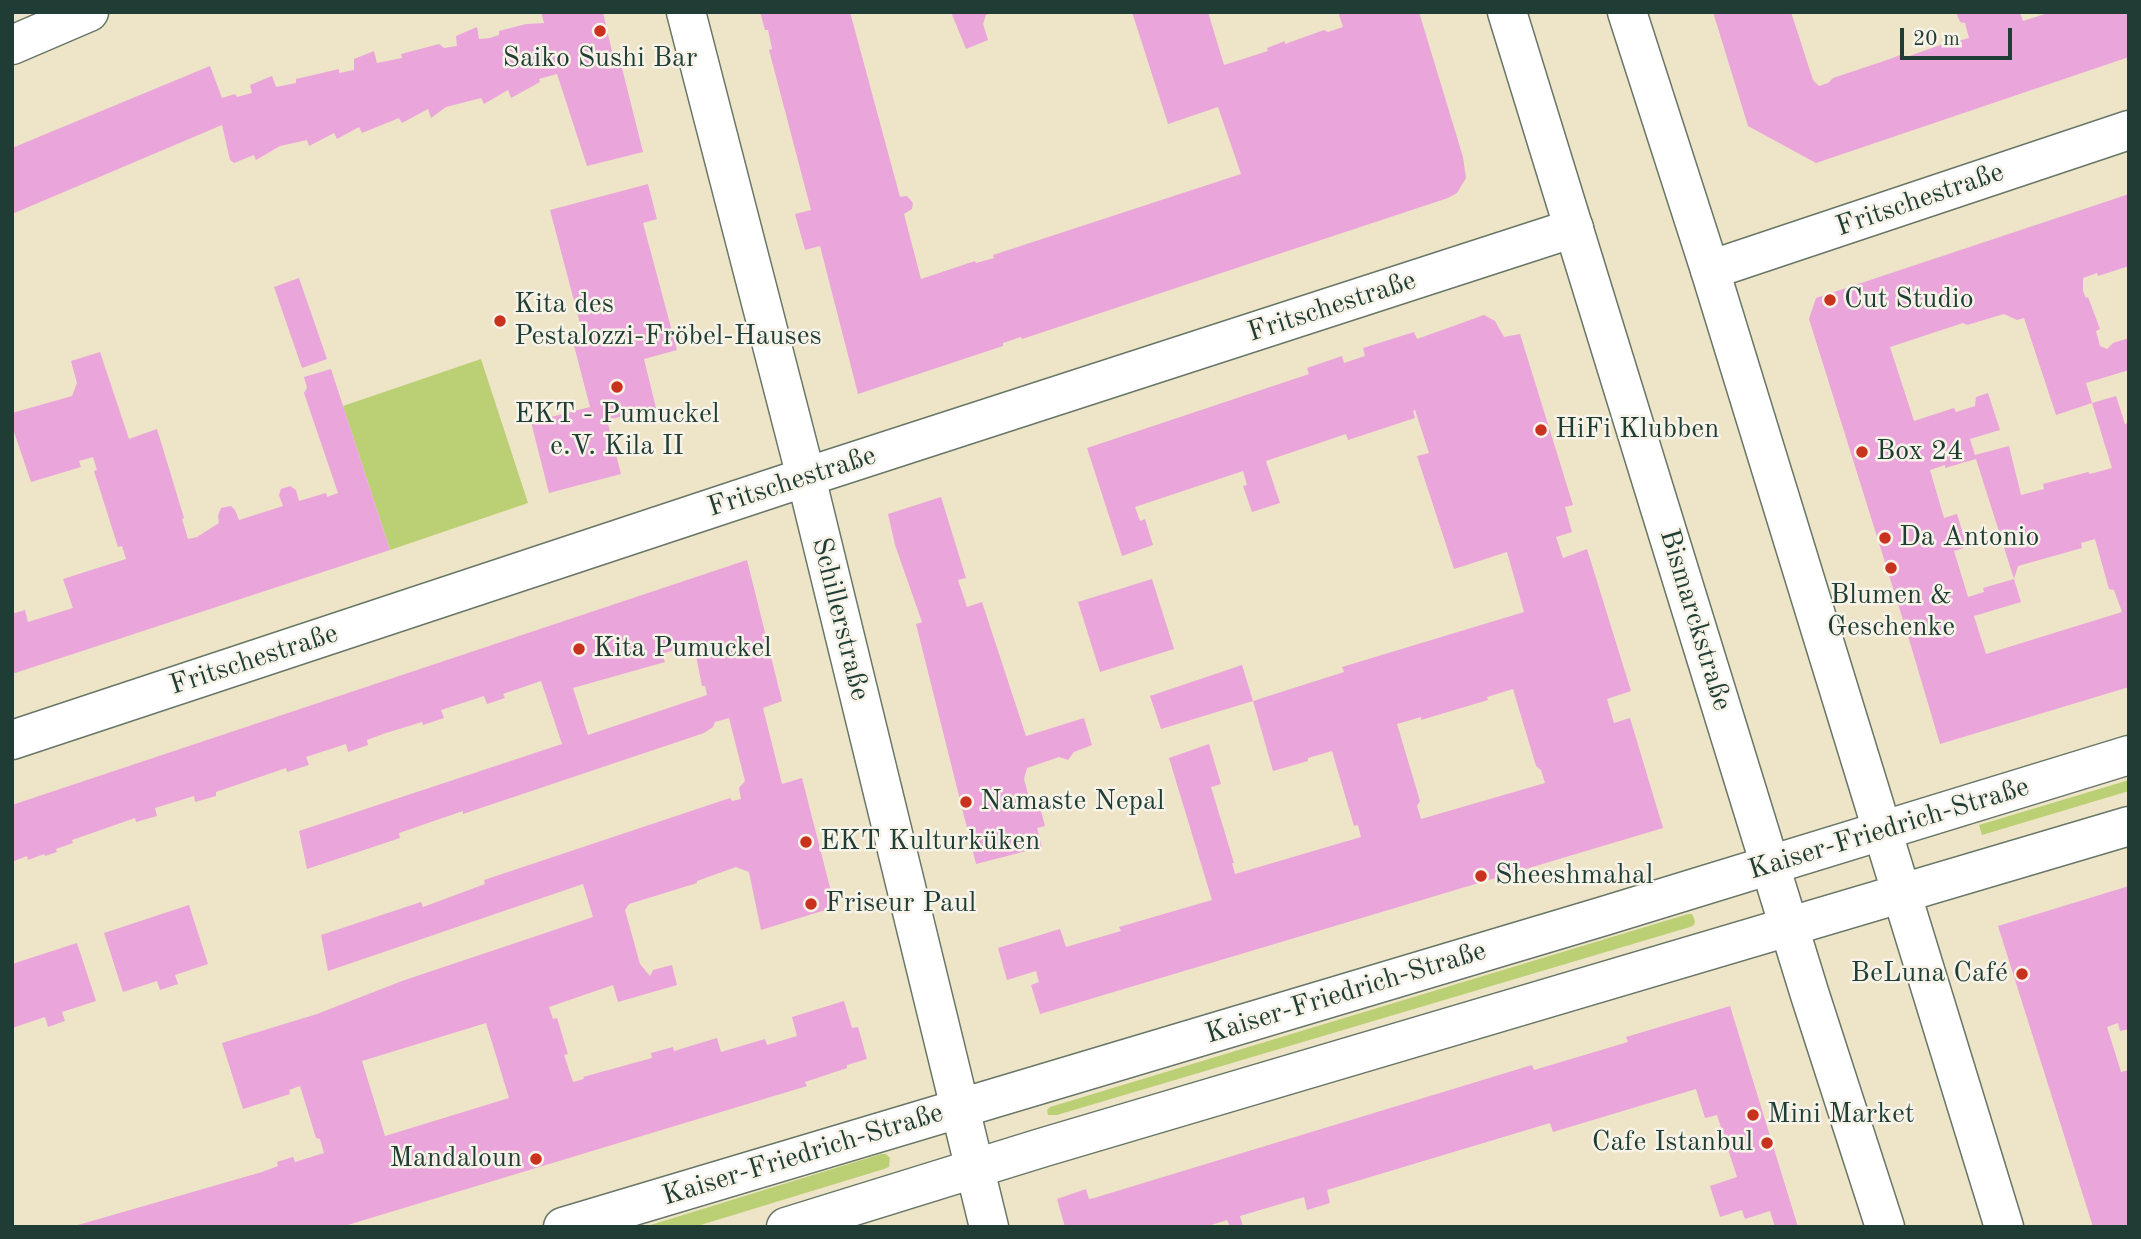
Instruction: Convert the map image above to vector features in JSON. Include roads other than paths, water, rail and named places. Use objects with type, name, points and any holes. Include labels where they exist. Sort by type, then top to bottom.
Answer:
[{"type":"main road","points":[[12,45],[89,12]]},
{"type":"main road","name":"Schillerstraße","points":[[686,12],[806,477],[989,1227]]},
{"type":"main road","name":"Bismarckstraße","points":[[1507,12],[1789,926],[1885,1227]]},
{"type":"main road","points":[[1627,12],[1884,830],[2004,1227]]},
{"type":"main road","name":"Fritschestraße","points":[[1710,270],[2129,130]]},
{"type":"main road","name":"Fritschestraße","points":[[12,740],[806,477],[1574,228]]},
{"type":"main road","name":"Kaiser-Friedrich-Straße","points":[[563,1227],[2129,755]]},
{"type":"main road","points":[[786,1227],[974,1168],[2129,826]]},
{"type":"place","name":"Saiko Sushi Bar","points":[[600,31]]},
{"type":"place","name":"Cut Studio","points":[[1830,300]]},
{"type":"place","name":"Kita des Pestalozzi-Fröbel-Hauses","points":[[500,321]]},
{"type":"place","name":"EKT - Pumuckel e.V. Kila II","points":[[617,387]]},
{"type":"place","name":"HiFi Klubben","points":[[1541,430]]},
{"type":"place","name":"Box 24","points":[[1862,452]]},
{"type":"place","name":"Da Antonio","points":[[1885,538]]},
{"type":"place","name":"Blumen & Geschenke","points":[[1891,568]]},
{"type":"place","name":"Kita Pumuckel","points":[[579,649]]},
{"type":"place","name":"Namaste Nepal","points":[[966,802]]},
{"type":"place","name":"EKT Kulturküken","points":[[806,842]]},
{"type":"place","name":"Sheeshmahal","points":[[1481,876]]},
{"type":"place","name":"Friseur Paul","points":[[811,904]]},
{"type":"place","name":"BeLuna Café","points":[[2022,974]]},
{"type":"place","name":"Mini Market","points":[[1753,1115]]},
{"type":"place","name":"Cafe Istanbul","points":[[1767,1143]]},
{"type":"place","name":"Mandaloun","points":[[536,1159]]}]
